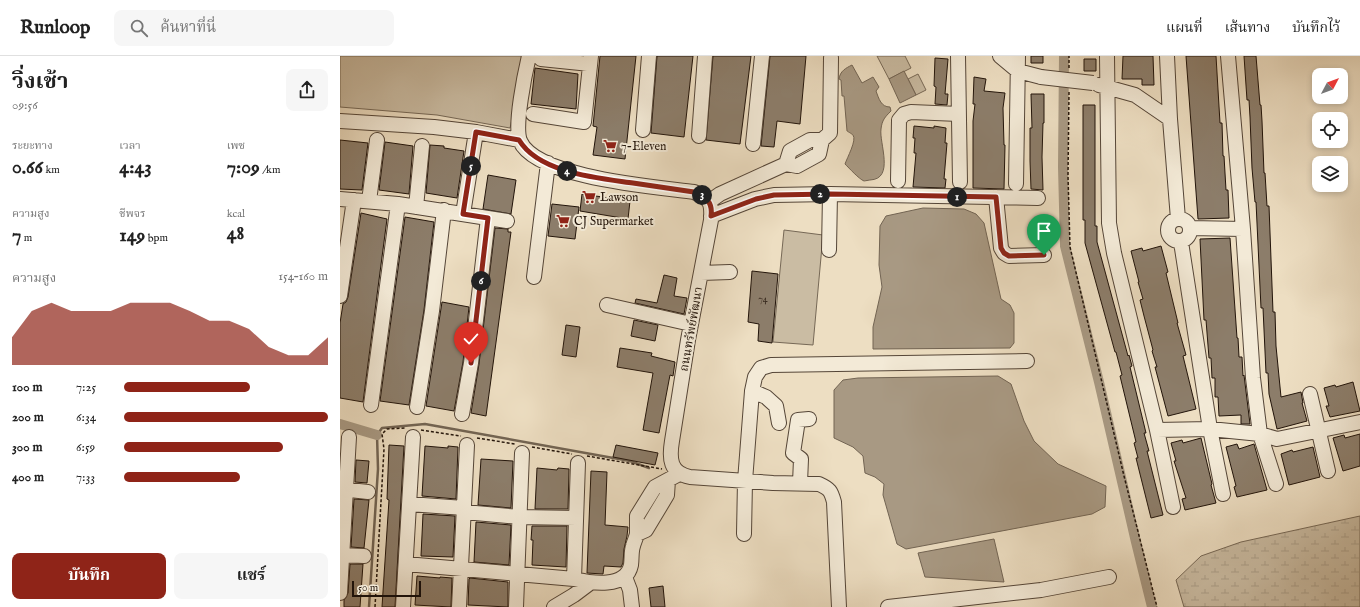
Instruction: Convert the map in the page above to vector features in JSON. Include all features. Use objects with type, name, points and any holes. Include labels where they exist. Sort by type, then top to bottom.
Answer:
[{"type":"street","points":[[643,130],[649,56]]},
{"type":"street","points":[[699,136],[705,56]]},
{"type":"street","points":[[753,144],[762,56]]},
{"type":"street","points":[[533,114],[584,122],[590,60],[535,58],[519,115],[519,140],[525,148],[534,156],[574,173],[591,177],[694,192],[710,201],[726,191],[786,164],[790,151],[810,140],[822,140],[830,133],[831,56]]},
{"type":"street","points":[[958,56],[960,182]]},
{"type":"street","points":[[1000,56],[1018,70],[1041,77],[1093,84],[1135,95],[1170,119]]},
{"type":"street","points":[[1016,184],[1018,56]]},
{"type":"street","points":[[1107,56],[1109,223],[1114,253],[1157,430],[1173,508]]},
{"type":"street","points":[[1167,56],[1170,119],[1178,219]]},
{"type":"street","points":[[1228,56],[1243,228],[1253,378],[1260,434],[1276,484]]},
{"type":"street","points":[[898,181],[899,120],[904,114],[911,112],[959,114]]},
{"type":"street","points":[[340,120],[434,127],[476,132],[519,140]]},
{"type":"street","points":[[463,214],[476,132]]},
{"type":"street","points":[[369,201],[377,140]]},
{"type":"street","points":[[416,207],[422,146]]},
{"type":"street","points":[[534,277],[548,163]]},
{"type":"street","points":[[829,250],[830,194]]},
{"type":"street","points":[[711,216],[756,199],[774,195],[830,194],[1038,198]]},
{"type":"street","points":[[996,197],[1001,248],[1004,253],[1009,256],[1044,255]]},
{"type":"street","points":[[340,296],[347,199],[444,210],[507,221]]},
{"type":"street","name":"ถนนทรัพย์พัฒนา","points":[[673,477],[670,453],[691,324],[712,210],[710,201]]},
{"type":"street","points":[[371,405],[398,204]]},
{"type":"street","points":[[417,407],[432,311],[444,210]]},
{"type":"street","points":[[462,414],[471,363],[488,218]]},
{"type":"street","points":[[1178,219],[1185,221],[1190,228],[1188,237],[1181,242],[1173,239],[1168,232],[1171,223],[1178,219]]},
{"type":"street","points":[[1190,228],[1243,228]]},
{"type":"street","points":[[1181,242],[1210,429],[1223,494]]},
{"type":"street","points":[[701,273],[730,272]]},
{"type":"street","points":[[608,305],[691,324]]},
{"type":"street","points":[[744,534],[745,481],[752,391],[761,368],[771,365],[1027,361]]},
{"type":"street","points":[[752,391],[766,397],[776,406],[779,423]]},
{"type":"street","points":[[1310,394],[1328,471]]},
{"type":"street","points":[[800,483],[801,459],[793,453],[798,420],[809,419]]},
{"type":"street","points":[[1157,430],[1210,429],[1260,434],[1277,439],[1318,432],[1360,422]]},
{"type":"street","points":[[340,593],[343,490],[349,437]]},
{"type":"street","points":[[404,607],[412,437]]},
{"type":"street","points":[[459,607],[467,445]]},
{"type":"street","points":[[516,607],[522,453]]},
{"type":"street","points":[[574,579],[578,463]]},
{"type":"street","points":[[406,564],[574,579],[590,583],[617,581],[625,576],[631,566],[633,546],[637,534],[646,530],[667,495],[673,477],[819,484],[826,487],[831,492],[834,502],[839,607]]},
{"type":"street","points":[[343,490],[368,492]]},
{"type":"street","points":[[409,504],[520,516],[576,518]]},
{"type":"street","points":[[341,555],[364,556]]},
{"type":"street","points":[[625,576],[630,590],[632,607]]},
{"type":"street","points":[[888,607],[1041,590],[1109,577]]},
{"type":"street","points":[[554,607],[590,583]]},
{"type":"path","points":[[1069,56],[1069,72]]},
{"type":"path","points":[[1069,88],[1068,176],[1070,247],[1124,476],[1157,607]]},
{"type":"green space","points":[[340,56],[526,56],[510,128],[437,115],[340,107]]},
{"type":"green space","points":[[877,56],[905,56],[911,68],[889,79]]},
{"type":"green space","points":[[918,74],[926,90],[916,95],[908,79]]},
{"type":"green space","points":[[784,230],[823,235],[813,345],[773,342]]},
{"type":"green space","points":[[1360,516],[1360,607],[1184,607],[1176,580],[1201,556],[1241,542]]},
{"type":"shaded area","points":[[852,65],[862,83],[873,77],[879,87],[876,91],[879,100],[884,106],[890,107],[891,111],[884,119],[881,129],[884,159],[882,174],[878,178],[864,181],[845,164],[853,145],[854,137],[847,131],[844,96],[842,96],[841,80],[839,79],[842,72]]},
{"type":"shaded area","points":[[904,71],[916,95],[900,103],[889,79]]},
{"type":"shaded area","points":[[923,208],[964,209],[976,214],[984,223],[1001,299],[1010,305],[1014,313],[1014,343],[1010,348],[873,349],[873,327],[882,287],[879,265],[880,226],[886,216]]},
{"type":"shaded area","points":[[998,376],[1011,384],[1024,421],[1034,441],[1058,464],[1106,486],[1105,507],[1092,514],[906,549],[897,544],[883,495],[884,484],[875,477],[865,473],[863,456],[853,447],[834,438],[834,390],[843,380],[858,378]]},
{"type":"shaded area","points":[[994,539],[1004,582],[925,577],[918,553]]},
{"type":"building","points":[[600,56],[636,56],[625,159],[593,155],[597,127],[593,126]]},
{"type":"building","points":[[657,56],[693,56],[684,137],[651,133]]},
{"type":"building","points":[[713,56],[751,56],[740,144],[706,140]]},
{"type":"building","points":[[770,56],[806,56],[800,124],[777,121],[774,147],[761,146]]},
{"type":"building","points":[[1031,56],[1043,56],[1043,63],[1031,63]]},
{"type":"building","points":[[1123,56],[1153,56],[1154,85],[1142,85],[1142,79],[1122,79]]},
{"type":"building","points":[[1186,56],[1216,56],[1220,123],[1222,123],[1223,156],[1226,190],[1228,190],[1229,218],[1198,219]]},
{"type":"building","points":[[1244,56],[1256,56],[1261,105],[1264,173],[1267,206],[1269,206],[1273,312],[1275,312],[1276,346],[1281,397],[1301,392],[1302,403],[1307,421],[1277,429],[1269,394],[1268,373],[1266,373],[1256,202],[1252,168],[1249,100],[1247,100]]},
{"type":"building","points":[[935,58],[948,59],[945,94],[948,94],[947,105],[935,104]]},
{"type":"building","points":[[1084,59],[1096,59],[1096,71],[1084,71]]},
{"type":"building","points":[[535,68],[578,74],[576,109],[531,104]]},
{"type":"building","points":[[974,77],[986,79],[984,91],[1005,93],[1003,108],[1005,145],[1004,189],[973,188],[973,121],[975,104],[973,104]]},
{"type":"building","points":[[1031,94],[1044,94],[1042,157],[1043,190],[1031,189]]},
{"type":"building","points":[[1083,105],[1095,105],[1095,226],[1097,226],[1097,242],[1132,366],[1130,367],[1146,433],[1144,433],[1149,451],[1147,451],[1163,515],[1151,518],[1136,458],[1138,458],[1134,443],[1136,442],[1120,376],[1122,375],[1085,243],[1085,220],[1083,220]]},
{"type":"building","points":[[914,126],[934,128],[934,126],[946,128],[945,143],[947,143],[944,179],[946,179],[945,188],[913,187],[916,153],[914,153]]},
{"type":"building","points":[[340,140],[368,143],[362,190],[340,189]]},
{"type":"building","points":[[385,142],[413,146],[409,194],[379,190]]},
{"type":"building","points":[[430,145],[444,146],[444,148],[464,151],[457,198],[426,193]]},
{"type":"building","points":[[488,175],[516,180],[511,214],[483,209]]},
{"type":"building","points":[[582,194],[630,201],[628,219],[580,211]]},
{"type":"building","name":"CJ Supermarket","points":[[552,204],[579,207],[575,239],[548,236]]},
{"type":"building","points":[[361,213],[387,219],[363,402],[340,398],[340,323],[343,304],[346,302],[348,297]]},
{"type":"building","points":[[405,217],[434,222],[424,310],[409,405],[380,401]]},
{"type":"building","points":[[495,228],[508,229],[508,232],[511,232],[486,416],[471,413],[479,364]]},
{"type":"building","points":[[1230,238],[1239,357],[1242,357],[1243,376],[1244,375],[1250,424],[1241,424],[1241,415],[1219,416],[1218,397],[1215,397],[1215,378],[1212,378],[1211,358],[1209,358],[1206,320],[1204,320],[1200,239]]},
{"type":"building","points":[[1161,246],[1168,272],[1166,273],[1177,323],[1186,355],[1183,356],[1196,409],[1168,416],[1155,367],[1157,367],[1140,300],[1143,299],[1131,251],[1142,248],[1143,251]]},
{"type":"building","points":[[752,271],[778,274],[772,343],[758,341],[759,324],[748,322]]},
{"type":"building","points":[[664,275],[677,278],[674,296],[687,298],[684,314],[635,303],[636,299],[657,303]]},
{"type":"building","points":[[442,302],[469,307],[463,362],[454,411],[426,406]]},
{"type":"building","points":[[634,320],[658,325],[655,341],[631,336]]},
{"type":"building","points":[[566,325],[580,327],[576,357],[562,355]]},
{"type":"building","points":[[620,348],[652,353],[651,356],[675,362],[673,376],[670,375],[659,433],[643,430],[653,373],[617,367]]},
{"type":"building","points":[[1353,382],[1360,411],[1330,417],[1326,406],[1329,406],[1324,388],[1335,385],[1336,387]]},
{"type":"building","points":[[1360,434],[1360,466],[1343,471],[1333,438],[1344,435],[1345,438]]},
{"type":"building","points":[[1201,438],[1216,503],[1185,510],[1182,499],[1186,498],[1174,461],[1176,461],[1171,443],[1182,440],[1183,443]]},
{"type":"building","points":[[1237,444],[1239,449],[1254,444],[1267,490],[1237,497],[1234,487],[1236,486],[1226,447]]},
{"type":"building","points":[[389,445],[404,446],[395,607],[382,607],[389,500],[387,499]]},
{"type":"building","points":[[616,445],[658,453],[655,465],[613,457]]},
{"type":"building","points":[[425,446],[448,448],[448,446],[458,447],[456,499],[422,496]]},
{"type":"building","points":[[1313,447],[1320,477],[1289,485],[1281,454],[1292,450],[1293,452]]},
{"type":"building","points":[[481,459],[513,461],[511,508],[478,505]]},
{"type":"building","points":[[356,460],[369,461],[367,483],[355,482]]},
{"type":"building","points":[[537,468],[557,470],[558,468],[569,469],[568,509],[535,509]]},
{"type":"building","points":[[591,471],[607,472],[605,525],[628,527],[623,563],[621,567],[604,566],[603,574],[587,573]]},
{"type":"building","points":[[354,499],[369,500],[364,548],[351,547]]},
{"type":"building","points":[[423,514],[455,516],[453,557],[421,556]]},
{"type":"building","points":[[476,522],[511,525],[509,565],[474,562]]},
{"type":"building","points":[[532,526],[567,526],[566,567],[532,565]]},
{"type":"building","points":[[350,564],[363,564],[360,607],[344,607],[344,600],[348,593]]},
{"type":"building","points":[[417,576],[452,578],[451,607],[415,605]]},
{"type":"building","points":[[470,578],[508,582],[508,607],[468,605]]},
{"type":"building","points":[[663,586],[665,607],[651,607],[649,588]]},
{"type":"waterway","points":[[1064,56],[1063,167],[1065,246],[1152,607]]},
{"type":"waterway","points":[[340,424],[377,435]]},
{"type":"waterway","points":[[369,607],[378,469],[377,435],[382,428],[425,424],[630,461],[649,468]]},
{"type":"place","name":"7-Eleven","points":[[610,146]]},
{"type":"place","name":"Lawson","points":[[589,197]]},
{"type":"place","name":"CJ Supermarket","points":[[563,221]]},
{"type":"route","points":[[471,363],[488,218],[463,214],[476,132],[519,140],[534,156],[574,173],[591,177],[694,192],[710,201],[712,210],[711,216],[756,199],[774,195],[830,194],[996,197],[1001,248],[1004,253],[1009,256],[1044,255]]}]
